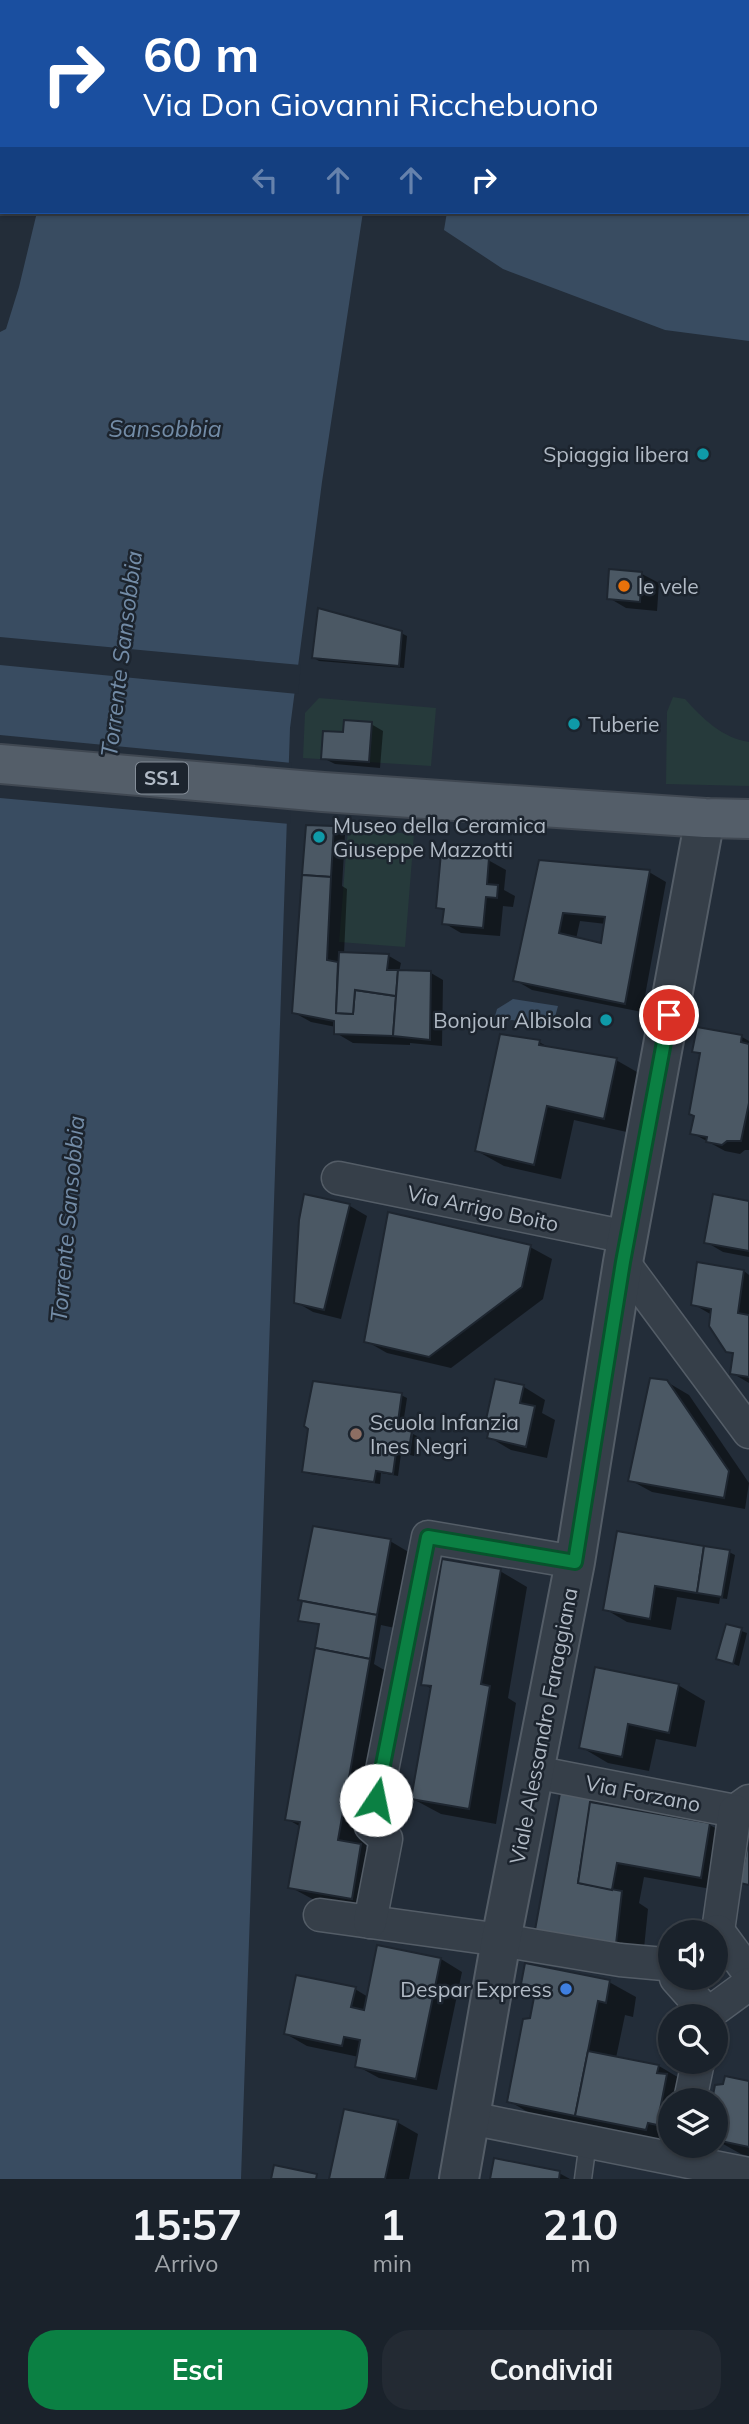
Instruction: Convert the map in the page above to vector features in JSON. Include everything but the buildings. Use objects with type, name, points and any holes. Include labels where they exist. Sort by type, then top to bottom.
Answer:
[{"type":"main road","name":"SS1","points":[[0,764],[323,792],[749,819]]},
{"type":"street","name":"Viale Alessandro Faraggiana","points":[[459,2179],[501,1940],[575,1562],[625,1250],[705,818]]},
{"type":"street","name":"Via Arrigo Boito","points":[[338,1178],[625,1250]]},
{"type":"street","points":[[625,1250],[749,1432]]},
{"type":"street","points":[[370,1922],[386,1839],[371,1826],[428,1537],[575,1562]]},
{"type":"street","name":"Via Forzano","points":[[534,1772],[742,1806]]},
{"type":"street","points":[[719,1920],[742,1806]]},
{"type":"street","points":[[320,1915],[501,1940],[658,1966]]},
{"type":"street","points":[[728,1946],[749,1973]]},
{"type":"street","points":[[723,2004],[749,1984]]},
{"type":"street","points":[[688,1990],[699,2004]]},
{"type":"street","points":[[470,2118],[588,2142],[658,2150]]},
{"type":"street","points":[[696,2158],[749,2174]]},
{"type":"lane","points":[[583,2179],[588,2142]]},
{"type":"green space","points":[[673,697],[685,699],[721,732],[749,742],[749,786],[666,784],[667,712]]},
{"type":"green space","points":[[319,698],[436,708],[431,766],[303,758],[305,713]]},
{"type":"green space","points":[[348,829],[414,834],[405,947],[339,942]]},
{"type":"water","name":"Sansobbia","points":[[37,214],[363,214],[322,482],[290,728],[241,2179],[0,2179],[0,332],[6,329]]},
{"type":"water","points":[[447,214],[749,214],[749,341],[665,330],[503,269],[444,230]]},
{"type":"water","points":[[513,999],[558,1006],[552,1028],[512,1020],[493,1023],[497,1009]]},
{"type":"pier","points":[[0,637],[301,665],[298,694],[0,665]]},
{"type":"pier","points":[[0,735],[292,763],[290,824],[0,798]]},
{"type":"place","name":"Spiaggia libera","points":[[703,454]]},
{"type":"place","name":"le vele","points":[[624,586]]},
{"type":"place","name":"Tuberie","points":[[574,724]]},
{"type":"place","name":"Museo della Ceramica Giuseppe Mazzotti","points":[[319,837]]},
{"type":"place","name":"Bonjour Albisola","points":[[606,1020]]},
{"type":"place","name":"Scuola Infanzia Ines Negri","points":[[356,1434]]},
{"type":"place","name":"Despar Express","points":[[566,1989]]},
{"type":"route","points":[[376,1800],[428,1537],[575,1562],[623,1262],[669,1015]]},
{"type":"water label","name":"Torrente Sansobbia","points":[[121,654]]},
{"type":"water label","name":"Torrente Sansobbia","points":[[67,1219]]}]
